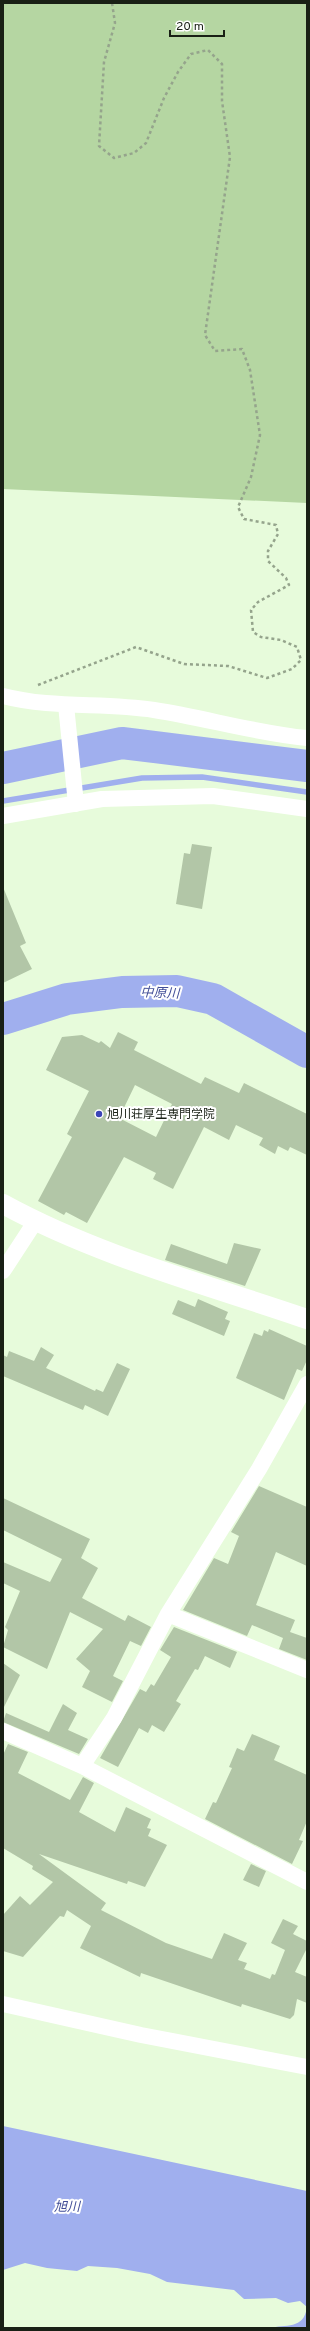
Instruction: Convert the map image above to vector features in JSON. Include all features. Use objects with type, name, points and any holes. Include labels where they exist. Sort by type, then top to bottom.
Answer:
[{"type":"street","points":[[3,696],[66,709],[101,704],[154,710],[280,736],[307,738]]},
{"type":"street","points":[[66,709],[76,800]]},
{"type":"street","points":[[3,816],[76,800],[213,796],[307,808]]},
{"type":"street","points":[[3,1204],[35,1222],[82,1242],[307,1319]]},
{"type":"street","points":[[3,1271],[35,1222]]},
{"type":"street","points":[[82,1766],[114,1718],[168,1614],[270,1450],[307,1384]]},
{"type":"street","points":[[168,1614],[307,1670]]},
{"type":"street","points":[[3,1731],[82,1766],[307,1882]]},
{"type":"street","points":[[3,2004],[307,2068]]},
{"type":"path","points":[[36,686],[136,647],[184,664],[228,666],[267,678],[292,669],[301,660],[297,647],[281,640],[261,638],[253,632],[251,610],[258,602],[289,585],[286,578],[268,561],[268,551],[278,534],[276,525],[244,519],[238,507],[251,477],[260,435],[250,370],[242,349],[215,351],[205,335],[230,157],[222,101],[222,64],[208,50],[191,54],[178,72],[164,98],[146,144],[134,153],[114,158],[99,146],[104,62],[115,23],[112,3]]},
{"type":"green space","points":[[3,3],[307,3],[307,503],[3,489]]},
{"type":"water","name":"旭川","points":[[3,2126],[307,2191],[307,2307],[300,2301],[288,2303],[276,2298],[244,2299],[234,2290],[167,2282],[150,2274],[117,2268],[88,2266],[77,2271],[47,2268],[25,2263],[3,2270]]},
{"type":"water","points":[[307,2307],[307,2328],[270,2328],[298,2323],[305,2314]]},
{"type":"building","points":[[192,844],[212,847],[202,909],[176,904],[184,853],[190,854]]},
{"type":"building","points":[[3,887],[26,943],[20,946],[32,969],[3,983]]},
{"type":"building","points":[[118,1032],[138,1042],[134,1050],[201,1084],[205,1077],[239,1093],[244,1083],[307,1114],[307,1155],[290,1147],[288,1151],[278,1146],[275,1154],[259,1145],[263,1138],[236,1125],[229,1140],[204,1127],[173,1189],[153,1179],[156,1173],[124,1157],[87,1223],[66,1212],[64,1215],[38,1201],[72,1137],[67,1134],[89,1091],[46,1070],[62,1037],[82,1035],[99,1043],[101,1041],[110,1048]],"holes":[[[135,1085],[172,1104],[156,1137],[119,1118]]]},
{"type":"building","points":[[234,1243],[261,1249],[245,1286],[165,1260],[171,1244],[227,1264]]},
{"type":"building","points":[[198,1299],[228,1312],[225,1319],[230,1321],[224,1336],[172,1314],[178,1300],[195,1307]]},
{"type":"building","points":[[269,1329],[307,1346],[307,1360],[302,1371],[297,1369],[284,1400],[236,1378],[254,1333],[262,1336],[264,1330],[268,1332]]},
{"type":"building","points":[[41,1347],[54,1355],[46,1368],[95,1391],[96,1389],[103,1392],[117,1363],[130,1369],[108,1416],[85,1405],[83,1410],[3,1376],[3,1355],[7,1357],[9,1351],[34,1361]]},
{"type":"building","points":[[259,1486],[307,1507],[307,1566],[276,1552],[256,1605],[295,1620],[290,1632],[307,1638],[307,1660],[279,1649],[283,1638],[252,1625],[247,1636],[183,1610],[214,1558],[228,1564],[239,1536],[231,1532]]},
{"type":"building","points":[[3,1498],[90,1539],[81,1558],[98,1568],[82,1598],[125,1621],[128,1615],[151,1627],[141,1646],[130,1641],[113,1676],[123,1681],[112,1702],[82,1687],[90,1671],[76,1659],[103,1629],[70,1612],[47,1669],[3,1647],[8,1630],[5,1627],[20,1591],[3,1583],[3,1562],[50,1582],[62,1559],[3,1530]]},
{"type":"building","points":[[174,1627],[237,1652],[230,1668],[205,1656],[198,1670],[195,1669],[176,1701],[181,1704],[164,1732],[152,1725],[148,1733],[139,1728],[118,1767],[100,1758],[140,1689],[146,1692],[151,1684],[154,1686],[171,1657],[160,1650]]},
{"type":"building","points":[[3,1663],[20,1675],[3,1709]]},
{"type":"building","points":[[63,1704],[77,1713],[68,1730],[88,1739],[79,1754],[3,1722],[6,1713],[49,1732]]},
{"type":"building","points":[[252,1734],[280,1746],[274,1760],[307,1775],[307,1821],[299,1840],[303,1841],[292,1864],[205,1819],[213,1802],[216,1803],[232,1768],[229,1767],[237,1748],[244,1751]]},
{"type":"building","points":[[8,1744],[28,1752],[18,1773],[70,1800],[83,1777],[94,1783],[79,1812],[115,1832],[126,1807],[151,1819],[147,1828],[151,1829],[148,1836],[167,1845],[145,1887],[128,1881],[127,1884],[39,1854],[106,1903],[101,1910],[166,1943],[212,1959],[224,1933],[247,1943],[238,1960],[247,1963],[244,1969],[270,1979],[272,1974],[275,1975],[285,1950],[271,1943],[283,1919],[298,1926],[293,1934],[307,1941],[307,1948],[295,1972],[307,1977],[307,2003],[297,1999],[294,2015],[290,2019],[242,2004],[241,2007],[141,1973],[140,1977],[80,1948],[91,1926],[67,1910],[64,1917],[60,1916],[23,1957],[3,1951],[3,1915],[20,1896],[30,1905],[53,1882],[32,1869],[33,1866],[3,1848],[3,1755]]},
{"type":"building","points":[[251,1864],[266,1871],[259,1887],[243,1880]]},
{"type":"waterway","points":[[3,768],[122,743],[307,766]]},
{"type":"waterway","points":[[3,801],[142,778],[202,777],[307,792]]},
{"type":"waterway","name":"中原川","points":[[3,1019],[67,999],[122,992],[177,991],[213,999],[307,1052]]},
{"type":"place","name":"旭川荘厚生専門学院","points":[[99,1114]]}]
